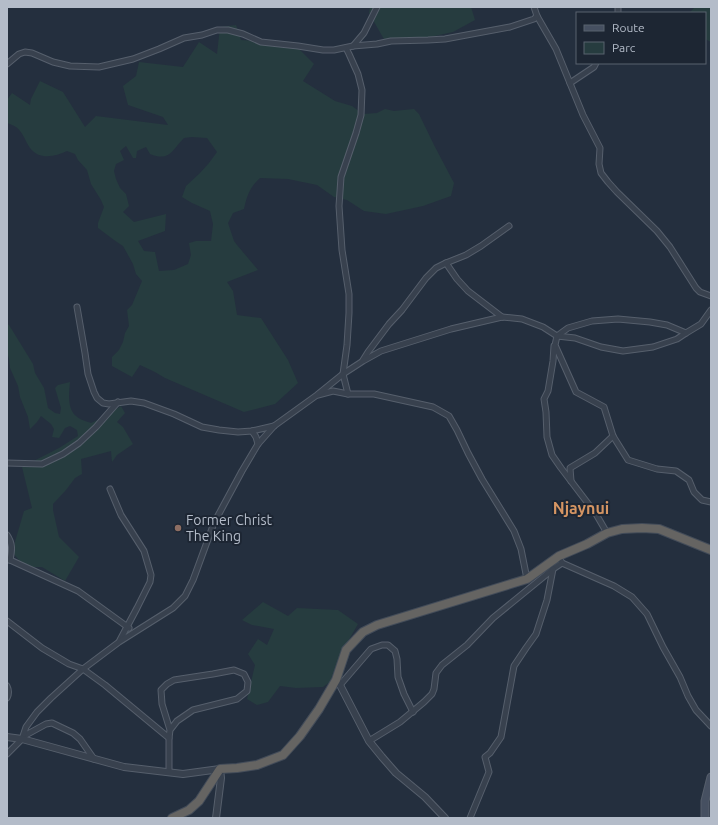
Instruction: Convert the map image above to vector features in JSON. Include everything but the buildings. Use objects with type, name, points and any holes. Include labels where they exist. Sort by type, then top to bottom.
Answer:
[{"type":"highway","points":[[172,818],[189,810],[199,801],[220,769],[257,765],[283,755],[300,736],[338,683],[346,650],[363,632],[377,625],[527,579],[587,544],[607,534],[622,529],[659,529],[711,550]]},
{"type":"main road","points":[[705,818],[705,800],[711,777]]},
{"type":"street","points":[[353,46],[364,33],[377,7]]},
{"type":"street","points":[[534,7],[537,16],[556,49],[583,115],[600,148],[599,164],[602,173],[617,192],[657,231],[670,247],[696,288],[700,292],[711,296]]},
{"type":"street","points":[[7,64],[19,54],[25,52],[32,53],[53,62],[70,66],[99,67],[133,59],[184,38],[202,35],[217,30],[228,30],[243,34],[262,42],[334,50],[391,41],[452,38],[510,27],[534,19],[537,16]]},
{"type":"street","points":[[346,48],[358,74],[362,90],[361,115],[341,177],[339,206],[342,250],[349,301],[347,345],[343,374],[348,394]]},
{"type":"street","points":[[570,83],[594,67],[596,64]]},
{"type":"street","points":[[363,361],[389,324],[402,310],[426,278],[436,268],[466,255],[509,226]]},
{"type":"street","points":[[446,263],[457,279],[468,291],[502,316]]},
{"type":"street","points":[[77,307],[88,374],[94,392],[103,403],[110,404],[131,401],[144,403],[174,414],[202,427],[219,430],[238,432],[252,431],[274,426]]},
{"type":"street","points":[[23,738],[26,726],[37,712],[84,669],[119,642],[173,608],[185,596],[193,580],[214,523],[258,444],[274,426],[343,374],[363,361],[381,351],[403,343],[502,316],[522,318],[543,327],[557,336],[575,338],[601,347],[623,351],[653,348],[686,334],[701,324],[711,310]]},
{"type":"street","points":[[607,534],[596,514],[552,455],[546,437],[546,412],[544,400],[548,391],[557,336],[568,328],[592,321],[618,319],[667,325],[686,334]]},
{"type":"street","points":[[555,345],[576,392],[604,407],[613,436],[628,460],[657,469],[676,471],[689,480],[694,492],[702,500],[711,502]]},
{"type":"street","points":[[317,395],[333,391],[348,394],[374,394],[433,407],[449,416],[482,479],[514,531],[521,549],[527,579]]},
{"type":"street","points":[[7,463],[42,464],[63,454],[79,443],[96,427],[118,402]]},
{"type":"street","points":[[252,431],[258,444]]},
{"type":"street","points":[[571,481],[570,468],[595,453],[613,436]]},
{"type":"street","points":[[110,490],[121,515],[144,551],[151,575],[150,582],[119,642]]},
{"type":"street","points":[[7,535],[12,543],[9,560],[78,591],[128,627],[136,631]]},
{"type":"street","points":[[369,741],[413,712],[432,694],[436,673],[442,666],[467,645],[494,618],[561,560],[614,586],[632,597],[647,614],[696,710],[711,726]]},
{"type":"street","points":[[470,818],[489,772],[485,757],[490,753],[501,737],[514,666],[536,634],[547,600],[552,569]]},
{"type":"street","points":[[7,621],[42,648],[69,664],[84,669],[169,738]]},
{"type":"street","points":[[413,712],[398,677],[395,650],[388,646],[382,644],[371,649],[338,683],[369,741],[382,758],[396,773],[425,797],[445,818]]},
{"type":"street","points":[[169,772],[170,730],[162,704],[161,690],[174,680],[234,670],[244,674],[248,682],[248,691],[237,699],[193,710],[177,721],[170,730]]},
{"type":"street","points":[[7,686],[9,690],[7,698]]},
{"type":"street","points":[[7,754],[23,738],[46,724],[52,723],[73,733],[80,739],[94,759]]},
{"type":"street","points":[[7,737],[23,738],[124,768],[183,774],[220,769],[222,778],[216,818]]},
{"type":"green space","points":[[370,7],[471,7],[475,20],[453,32],[430,37],[415,44],[385,41],[369,13]]},
{"type":"green space","points":[[695,7],[711,7],[711,42],[706,40],[706,12],[690,12]]},
{"type":"green space","points":[[236,25],[241,40],[293,43],[314,64],[303,81],[335,101],[352,106],[363,114],[377,113],[385,109],[394,111],[414,109],[419,114],[454,183],[451,196],[423,206],[386,214],[364,211],[347,200],[334,197],[317,185],[288,179],[260,178],[257,181],[249,192],[244,209],[233,213],[228,223],[234,241],[258,270],[227,282],[233,291],[237,315],[261,318],[288,360],[298,383],[275,404],[244,412],[165,378],[140,365],[132,377],[112,366],[112,357],[119,350],[129,326],[127,310],[132,305],[142,281],[136,274],[133,264],[123,246],[98,228],[98,223],[104,207],[91,184],[87,170],[75,154],[67,151],[52,156],[42,156],[30,148],[18,129],[7,123],[7,100],[12,93],[30,105],[31,99],[40,81],[63,92],[85,127],[96,116],[168,125],[163,117],[128,105],[123,86],[136,76],[139,62],[183,67],[199,42],[217,54],[220,27]],"holes":[[[184,138],[207,138],[217,152],[200,173],[186,186],[182,197],[210,211],[213,224],[211,241],[196,241],[189,243],[191,255],[188,264],[174,270],[159,271],[155,252],[144,251],[138,241],[165,231],[166,214],[134,222],[123,212],[129,206],[126,194],[120,188],[114,171],[116,164],[124,160],[120,151],[126,146],[133,158],[136,158],[137,151],[146,147],[150,154],[162,157],[170,154]]]},
{"type":"green space","points":[[7,324],[33,364],[35,373],[44,388],[48,408],[55,413],[60,414],[61,408],[55,388],[58,385],[70,382],[70,405],[76,416],[91,423],[121,406],[125,413],[117,422],[123,427],[133,444],[117,455],[112,462],[111,451],[81,459],[82,474],[75,478],[53,504],[59,537],[79,557],[65,581],[42,567],[25,567],[12,552],[24,511],[32,508],[22,467],[59,448],[78,436],[77,430],[70,426],[65,428],[59,438],[52,437],[54,429],[51,424],[41,416],[30,429],[28,417],[20,397],[18,386],[10,368],[7,352]]},
{"type":"green space","points":[[263,602],[288,616],[297,608],[338,610],[358,624],[339,657],[330,682],[323,687],[296,688],[280,686],[268,702],[257,705],[247,699],[255,665],[248,654],[258,639],[267,645],[274,629],[252,625],[242,620]]},
{"type":"place","name":"Former Christ The King","points":[[178,528]]},
{"type":"district","name":"Njaynui","points":[[581,508]]}]
